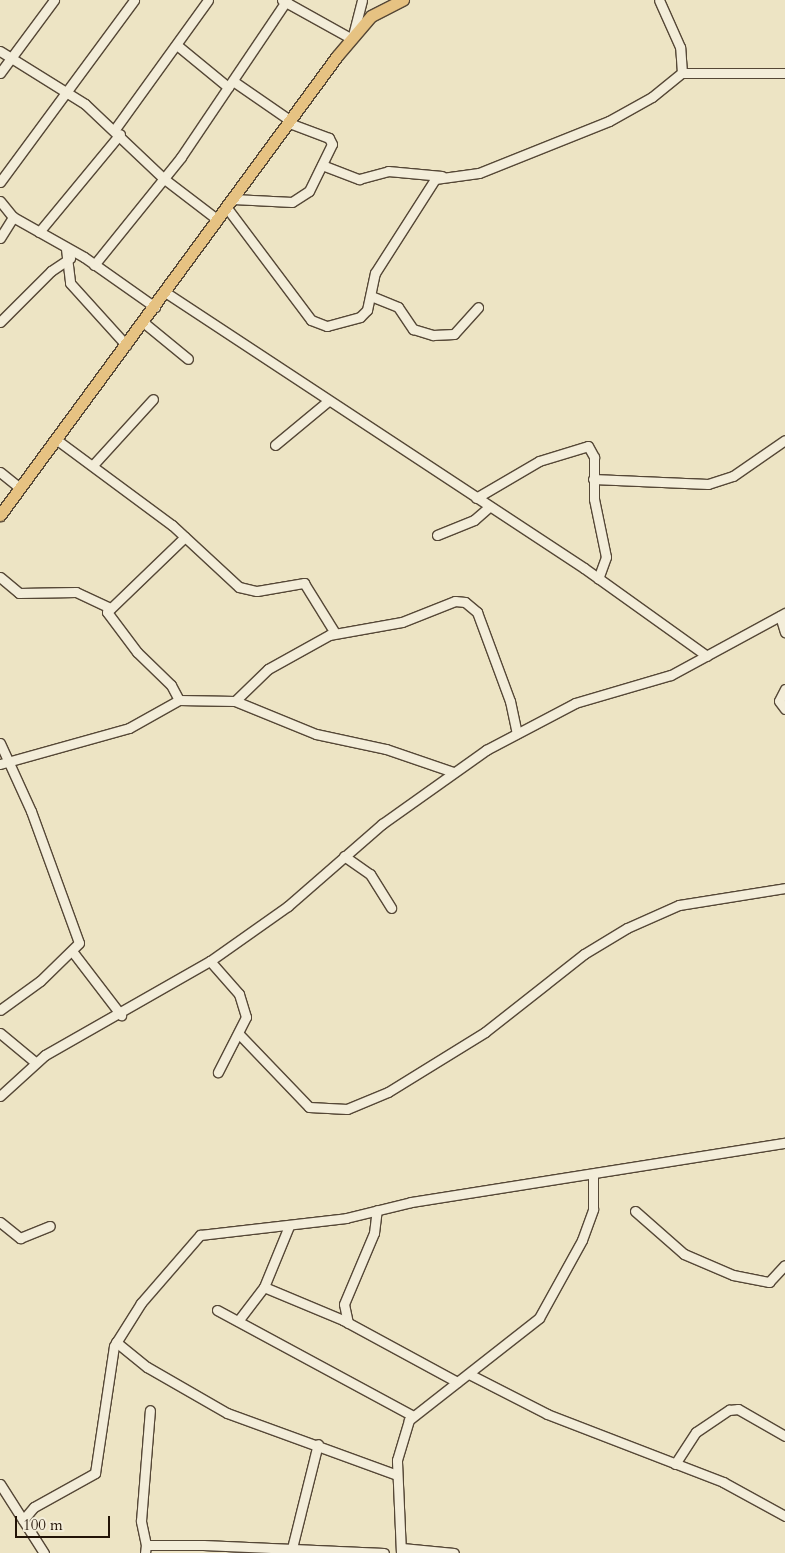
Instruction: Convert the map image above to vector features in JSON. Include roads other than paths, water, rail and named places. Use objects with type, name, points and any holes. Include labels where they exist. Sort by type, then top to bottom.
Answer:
[{"type":"main road","points":[[0,515],[352,39],[372,16],[403,0]]},
{"type":"street","points":[[0,73],[54,0]]},
{"type":"street","points":[[0,182],[65,91],[134,0]]},
{"type":"street","points":[[39,232],[117,132],[208,0]]},
{"type":"street","points":[[94,265],[164,178],[285,1],[352,39],[362,0]]},
{"type":"street","points":[[659,0],[680,47],[682,73]]},
{"type":"street","points":[[178,46],[230,84],[290,122],[329,138],[332,144],[309,190],[292,202],[230,204]]},
{"type":"street","points":[[0,51],[65,91],[117,132],[164,178],[218,220]]},
{"type":"street","points":[[322,165],[358,178],[388,171],[442,176],[479,173],[609,121],[652,97],[682,73],[785,73]]},
{"type":"street","points":[[230,204],[311,320],[327,326],[360,317],[371,296],[375,273],[386,254],[435,179],[442,176]]},
{"type":"street","points":[[0,201],[13,217],[66,249],[80,255],[154,306]]},
{"type":"street","points":[[0,238],[13,217]]},
{"type":"street","points":[[66,249],[66,259],[76,291],[126,346]]},
{"type":"street","points":[[0,322],[66,259],[80,255]]},
{"type":"street","points":[[166,292],[598,579],[707,656]]},
{"type":"street","points":[[371,296],[398,307],[413,329],[433,335],[454,334],[478,307]]},
{"type":"street","points":[[143,322],[188,359]]},
{"type":"street","points":[[93,464],[153,399]]},
{"type":"street","points":[[275,445],[328,401]]},
{"type":"street","points":[[57,440],[93,464],[248,591],[304,583],[335,633]]},
{"type":"street","points":[[593,479],[708,484],[733,476],[785,440]]},
{"type":"street","points":[[476,498],[539,461],[583,445],[591,448],[594,457],[593,479],[606,557],[598,579]]},
{"type":"street","points":[[0,472],[20,488]]},
{"type":"street","points":[[437,534],[474,520],[489,507]]},
{"type":"street","points":[[178,700],[172,685],[108,618],[110,608],[184,537]]},
{"type":"street","points":[[0,577],[19,593],[76,592],[110,608]]},
{"type":"street","points":[[235,701],[268,669],[335,633],[402,622],[445,601],[465,602],[483,627],[517,734]]},
{"type":"street","points":[[0,1096],[31,1071],[34,1062],[121,1015],[210,961],[288,906],[344,856],[453,772],[517,734],[575,703],[671,675],[782,615],[785,632]]},
{"type":"street","points":[[785,688],[779,701],[785,709]]},
{"type":"street","points":[[4,764],[129,728],[178,700],[235,701],[316,734],[386,749],[453,772]]},
{"type":"street","points":[[0,743],[4,764],[31,812],[77,937],[72,951],[0,1010]]},
{"type":"street","points":[[344,856],[370,874],[391,908]]},
{"type":"street","points":[[239,1034],[290,1092],[309,1107],[347,1109],[388,1092],[485,1032],[584,954],[627,928],[679,905],[785,888]]},
{"type":"street","points":[[72,951],[121,1015]]},
{"type":"street","points":[[210,961],[244,1002],[246,1022],[218,1072]]},
{"type":"street","points":[[0,1033],[34,1062]]},
{"type":"street","points":[[23,1520],[34,1507],[95,1473],[116,1342],[141,1303],[200,1235],[289,1226],[785,1143]]},
{"type":"street","points":[[454,1553],[402,1550],[397,1475],[400,1439],[413,1416],[528,1329],[560,1286],[593,1209],[593,1174]]},
{"type":"street","points":[[348,1323],[344,1304],[374,1233],[377,1210]]},
{"type":"street","points":[[635,1211],[684,1254],[732,1275],[768,1282],[785,1265]]},
{"type":"street","points":[[0,1222],[20,1238],[50,1226]]},
{"type":"street","points":[[238,1321],[264,1287],[289,1226]]},
{"type":"street","points":[[264,1287],[348,1323],[457,1382]]},
{"type":"street","points":[[217,1310],[413,1416]]},
{"type":"street","points":[[116,1342],[147,1367],[227,1413],[318,1444],[397,1475]]},
{"type":"street","points":[[469,1374],[546,1414],[761,1500],[785,1516]]},
{"type":"street","points":[[675,1464],[696,1432],[729,1410],[738,1409],[785,1436]]},
{"type":"street","points":[[150,1410],[141,1521],[146,1549],[266,1551],[292,1548],[384,1553]]},
{"type":"street","points":[[292,1548],[318,1444]]},
{"type":"street","points":[[0,1484],[44,1553]]}]
